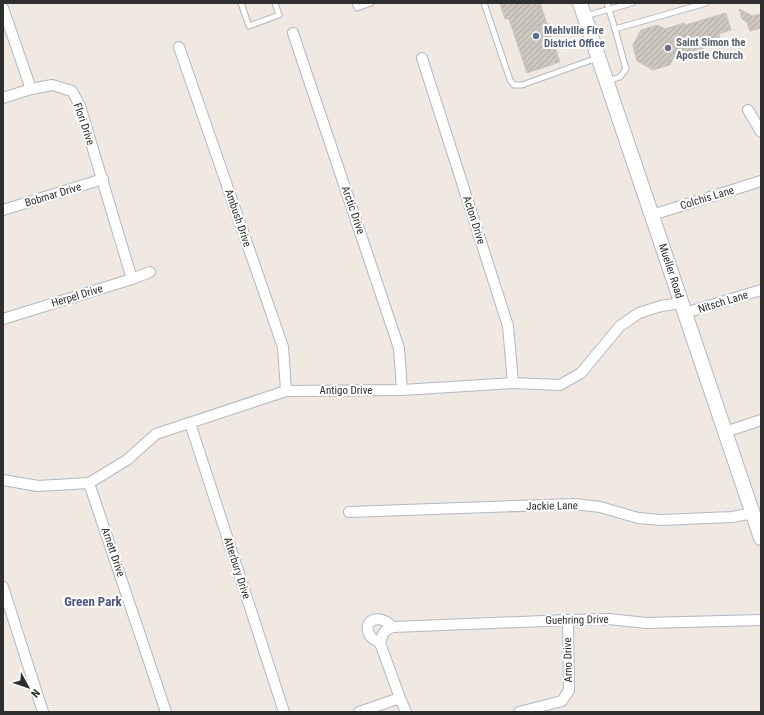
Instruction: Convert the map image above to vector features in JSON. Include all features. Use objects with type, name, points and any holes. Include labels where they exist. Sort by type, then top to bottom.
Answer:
[{"type":"street","points":[[3,8],[31,89],[3,98]]},
{"type":"street","name":"Mueller Road","points":[[583,10],[761,538]]},
{"type":"street","name":"Arctic Drive","points":[[293,33],[399,348],[402,390]]},
{"type":"street","name":"Ambush Drive","points":[[179,47],[283,347],[286,391]]},
{"type":"street","name":"Acton Drive","points":[[422,58],[508,326],[513,383]]},
{"type":"street","name":"Flori Drive","points":[[31,89],[52,85],[72,91],[80,106],[132,279]]},
{"type":"street","points":[[748,110],[761,132]]},
{"type":"street","name":"Bobmar Drive","points":[[3,210],[103,180]]},
{"type":"street","name":"Colchis Lane","points":[[652,215],[761,181]]},
{"type":"street","name":"Herpel Drive","points":[[3,319],[150,272]]},
{"type":"street","name":"Nitsch Lane","points":[[683,308],[761,290]]},
{"type":"street","name":"Antigo Drive","points":[[3,480],[38,486],[89,483],[127,460],[156,434],[286,391],[402,390],[513,383],[560,385],[581,373],[620,326],[639,313],[661,306],[683,308]]},
{"type":"street","points":[[725,432],[761,420]]},
{"type":"street","name":"Atterbury Drive","points":[[190,423],[284,712]]},
{"type":"street","name":"Arnett Drive","points":[[89,483],[166,712]]},
{"type":"street","name":"Jackie Lane","points":[[350,512],[575,504],[600,507],[638,518],[661,520],[732,518],[753,513]]},
{"type":"street","points":[[3,587],[43,712]]},
{"type":"street","name":"Guehring Drive","points":[[400,698],[380,643],[372,638],[369,633],[368,628],[370,621],[377,618],[387,621],[393,627],[609,619],[646,623],[761,620]]},
{"type":"street","name":"Arno Drive","points":[[519,712],[562,701],[569,690],[568,620]]},
{"type":"street","points":[[380,643],[382,634],[388,628],[393,627]]},
{"type":"street","points":[[359,712],[400,698],[406,712]]},
{"type":"lane","points":[[241,3],[249,26],[279,15],[275,3]]},
{"type":"lane","points":[[355,3],[357,8],[371,3]]},
{"type":"lane","points":[[484,3],[510,80],[514,85],[522,85],[599,58]]},
{"type":"lane","points":[[607,3],[626,69],[620,77],[607,81]]},
{"type":"lane","points":[[583,10],[608,10],[632,3]]},
{"type":"lane","points":[[615,29],[706,3]]},
{"type":"building","points":[[500,3],[540,3],[560,62],[527,73],[509,19],[505,19]]},
{"type":"building","points":[[739,9],[753,16],[761,14],[761,28],[750,31],[747,22],[742,19]]},
{"type":"building","name":"Saint Simon the Apostle Church","points":[[726,13],[731,30],[719,34],[720,37],[701,42],[704,51],[680,58],[675,55],[670,65],[653,70],[637,61],[633,45],[641,30],[658,25],[665,29],[684,23],[685,25]]},
{"type":"place","name":"Mehlville Fire District Office","points":[[536,36]]},
{"type":"place","name":"Saint Simon the Apostle Church","points":[[668,48]]},
{"type":"district","name":"Green Park","points":[[93,601]]}]
